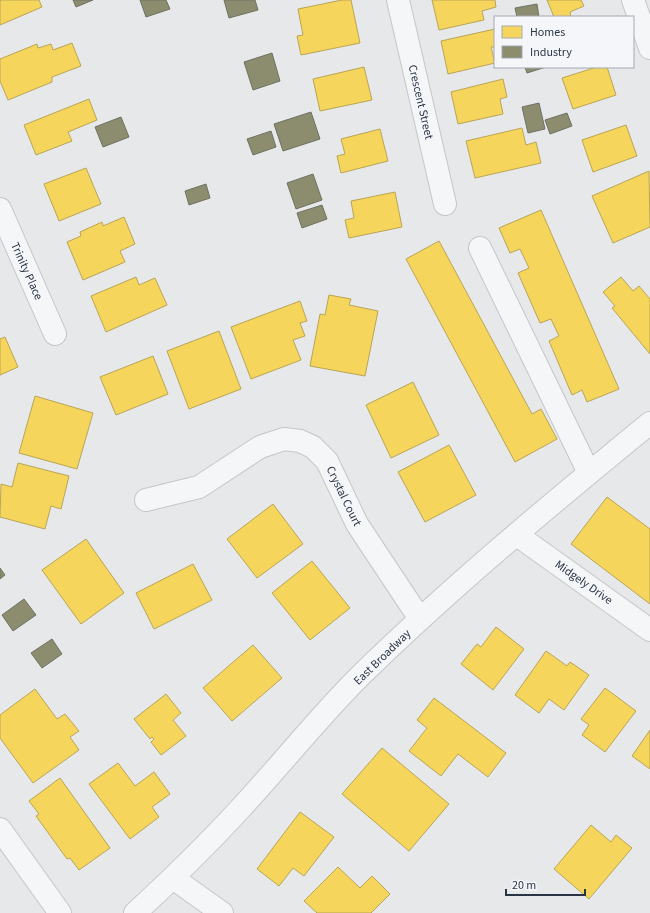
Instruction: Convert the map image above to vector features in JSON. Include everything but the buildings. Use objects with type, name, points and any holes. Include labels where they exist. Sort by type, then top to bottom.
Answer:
[{"type":"street","name":"Crescent Street","points":[[398,0],[445,204]]},
{"type":"street","points":[[633,0],[650,48]]},
{"type":"street","name":"Trinity Place","points":[[0,208],[55,334]]},
{"type":"street","points":[[480,248],[589,473]]},
{"type":"street","name":"East Broadway","points":[[135,913],[173,878],[238,811],[358,678],[420,619],[589,473],[650,423]]},
{"type":"street","name":"Crystal Court","points":[[146,500],[199,487],[260,447],[284,440],[300,441],[313,447],[327,461],[357,524],[420,619]]},
{"type":"street","name":"Midgely Drive","points":[[517,536],[650,630]]},
{"type":"street","points":[[0,829],[60,913]]},
{"type":"street","points":[[173,878],[222,913]]}]
